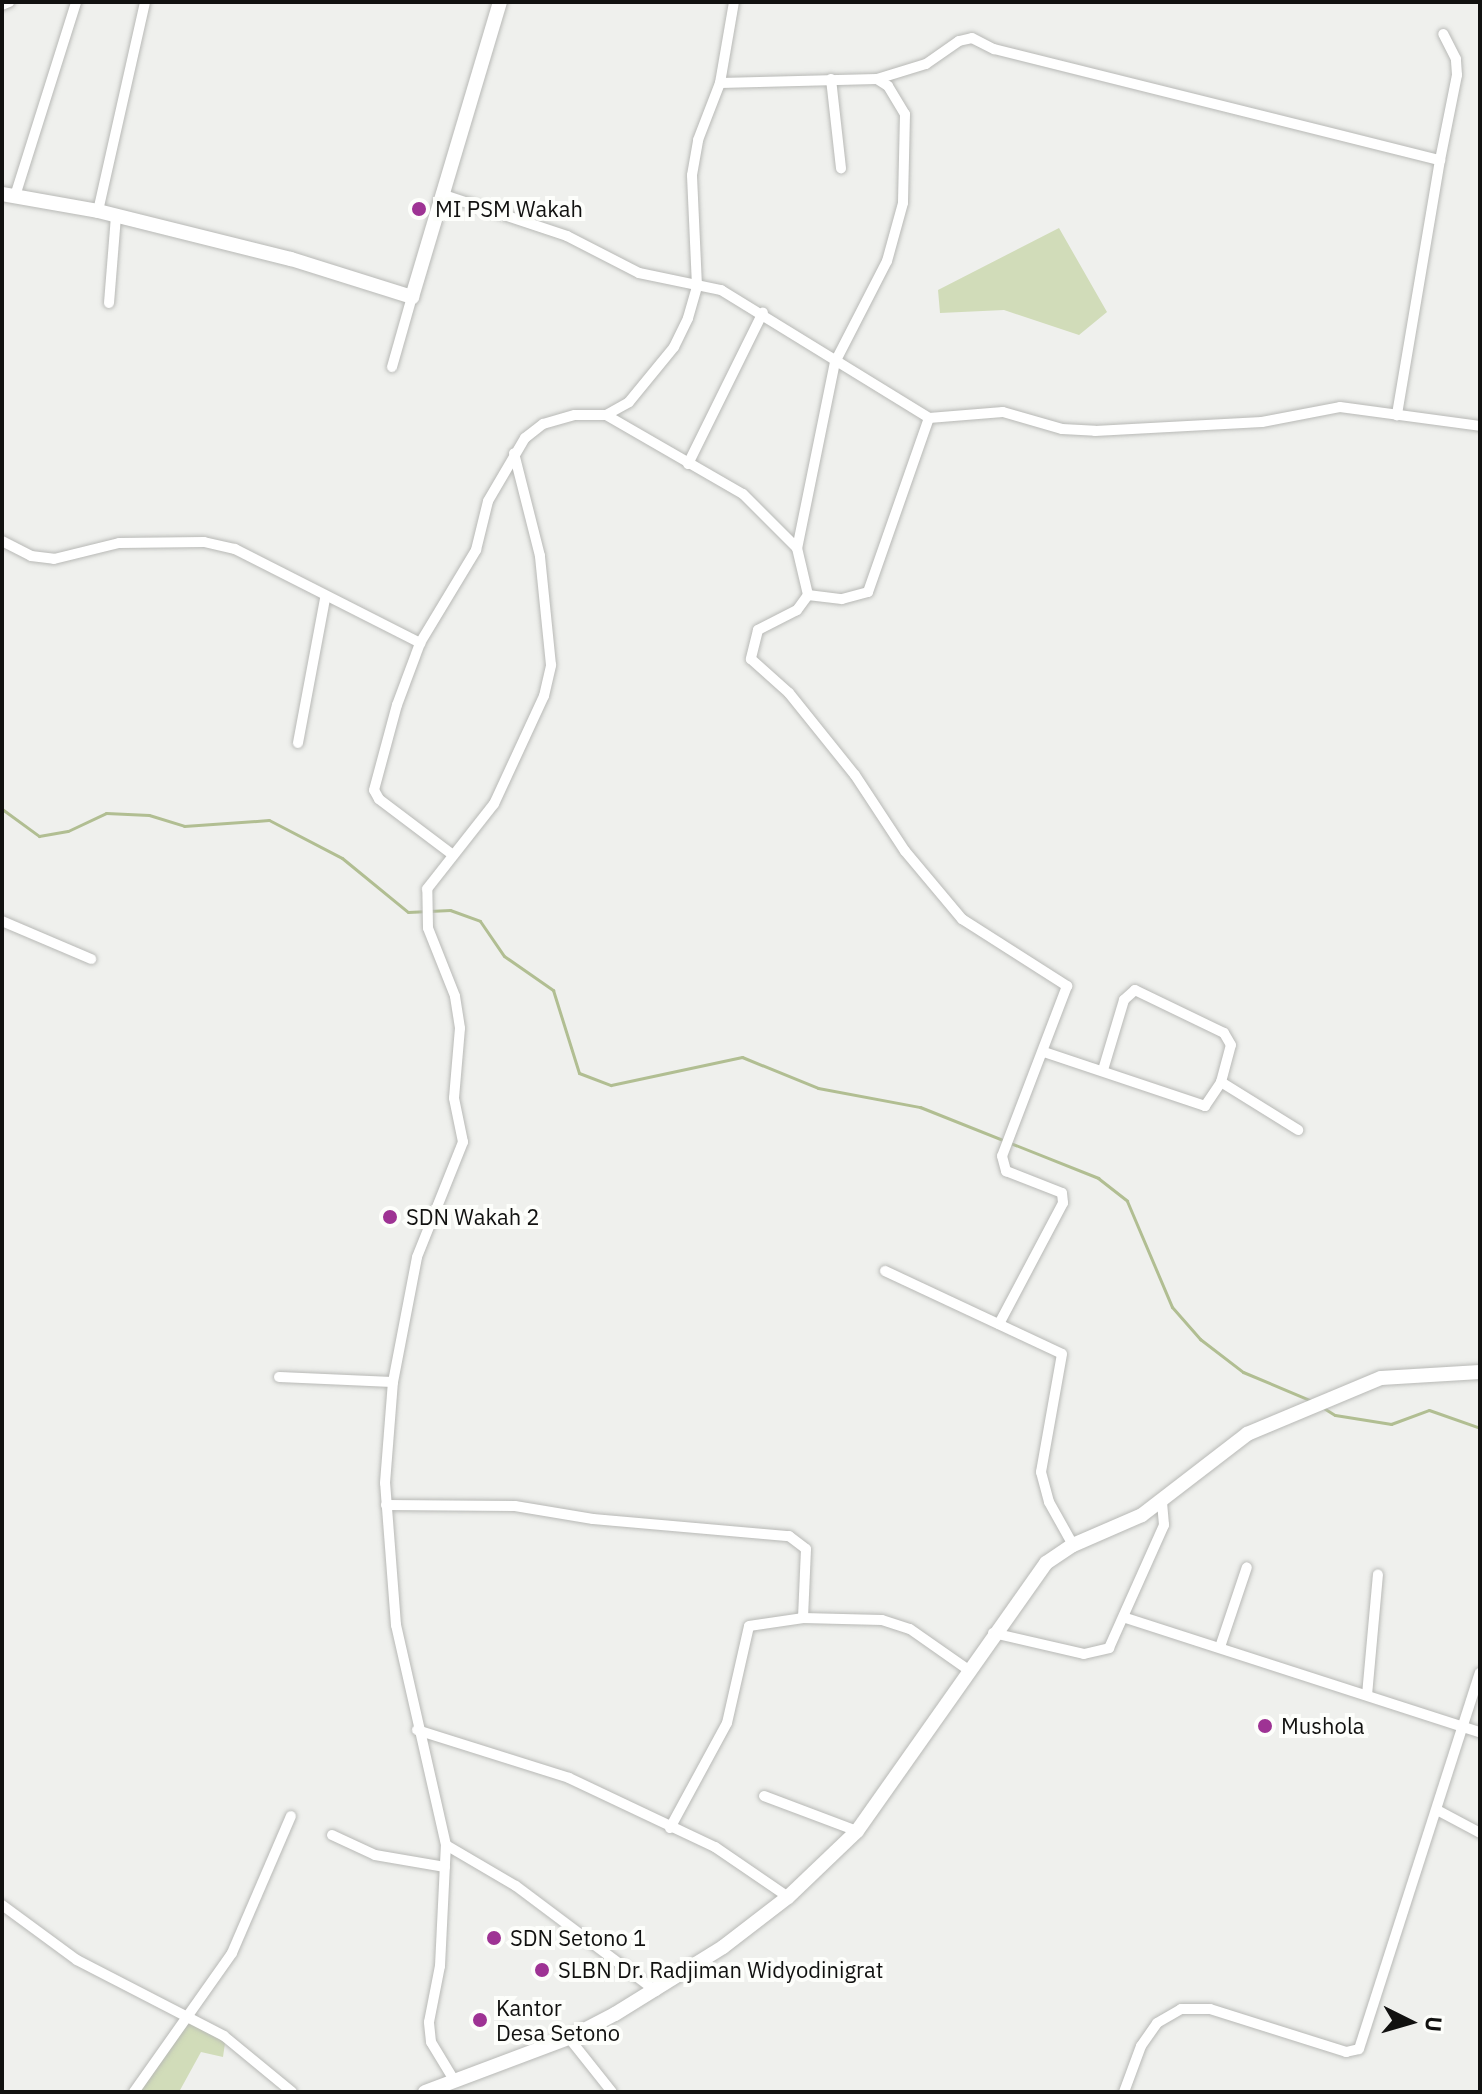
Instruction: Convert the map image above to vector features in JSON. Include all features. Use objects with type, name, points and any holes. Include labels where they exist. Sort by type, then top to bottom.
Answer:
[{"type":"main road","points":[[8,195],[98,211],[291,259],[412,297],[500,2]]},
{"type":"main road","points":[[425,2092],[569,2038],[656,1991],[788,1897],[857,1831],[1040,1569],[1073,1545],[1126,1524],[1162,1500],[1231,1444],[1291,1415],[1395,1375],[1480,1372]]},
{"type":"street","points":[[2,5],[9,2]]},
{"type":"street","points":[[8,195],[76,2]]},
{"type":"street","points":[[606,415],[645,387],[674,347],[697,286],[692,175],[698,140],[720,83],[734,2]]},
{"type":"street","points":[[98,211],[145,3]]},
{"type":"street","points":[[1397,415],[1457,75],[1456,59],[1443,34]]},
{"type":"street","points":[[720,83],[877,79],[926,64],[959,41],[972,38],[994,49],[1440,160]]},
{"type":"street","points":[[831,79],[841,168]]},
{"type":"street","points":[[877,79],[888,86],[905,114],[903,203],[887,261],[835,362],[797,548],[808,595],[797,610],[758,630],[751,659],[789,693],[836,751],[905,851],[962,919],[1065,983],[1044,1052],[1002,1162],[1011,1174],[1062,1193],[1063,1203],[999,1324]]},
{"type":"street","points":[[441,194],[567,236],[639,273],[721,290],[763,312],[835,362],[929,418],[1003,412],[1062,429],[1095,431],[1262,422],[1340,407],[1480,426]]},
{"type":"street","points":[[109,303],[116,216]]},
{"type":"street","points":[[392,367],[412,297]]},
{"type":"street","points":[[688,464],[763,312]]},
{"type":"street","points":[[453,855],[379,799],[374,790],[420,643],[476,550],[488,501],[514,453],[543,424],[575,415],[606,415],[743,494],[797,548]]},
{"type":"street","points":[[808,595],[842,599],[868,592],[929,418]]},
{"type":"street","points":[[454,2080],[429,2033],[440,1966],[446,1845],[417,1730],[396,1625],[386,1505],[393,1382],[417,1257],[463,1142],[454,1098],[460,1028],[424,905],[432,876],[471,839],[517,762],[544,696],[551,665],[540,556],[514,453]]},
{"type":"street","points":[[2,541],[31,556],[54,559],[119,543],[212,543],[235,549],[325,599],[420,643]]},
{"type":"street","points":[[298,743],[325,599]]},
{"type":"street","points":[[2,921],[91,959]]},
{"type":"street","points":[[1044,1052],[1205,1106],[1221,1082],[1230,1039],[1135,990],[1124,1000],[1103,1070]]},
{"type":"street","points":[[1221,1082],[1298,1130]]},
{"type":"street","points":[[885,1271],[1062,1354],[1041,1472],[1049,1502],[1073,1545]]},
{"type":"street","points":[[279,1377],[393,1382]]},
{"type":"street","points":[[993,1633],[1091,1655],[1109,1648],[1126,1618],[1164,1525],[1162,1500]]},
{"type":"street","points":[[386,1505],[515,1506],[593,1519],[789,1536],[806,1549],[803,1618]]},
{"type":"street","points":[[1220,1647],[1247,1567]]},
{"type":"street","points":[[1367,1695],[1378,1575]]},
{"type":"street","points":[[670,1828],[727,1723],[745,1630],[749,1626],[803,1618],[856,1616],[898,1623],[970,1671]]},
{"type":"street","points":[[1126,1618],[1480,1732]]},
{"type":"street","points":[[1124,2092],[1141,2046],[1157,2023],[1181,2009],[1210,2009],[1346,2052],[1359,2049],[1480,1673]]},
{"type":"street","points":[[417,1730],[531,1762],[715,1847],[788,1897]]},
{"type":"street","points":[[764,1796],[857,1831]]},
{"type":"street","points":[[1437,1810],[1480,1833]]},
{"type":"street","points":[[134,2092],[189,2019],[232,1953],[291,1816]]},
{"type":"street","points":[[332,1835],[375,1855],[445,1867]]},
{"type":"street","points":[[446,1845],[516,1886],[656,1991]]},
{"type":"street","points":[[2,1905],[77,1960],[255,2058],[292,2092]]},
{"type":"street","points":[[569,2038],[612,2092]]},
{"type":"green space","points":[[1059,228],[1107,312],[1079,335],[1004,310],[940,313],[938,290]]},
{"type":"green space","points":[[189,2019],[225,2043],[223,2057],[201,2052],[179,2092],[134,2092]]},
{"type":"waterway","points":[[2,809],[39,836],[68,831],[106,813],[149,815],[184,826],[269,820],[342,858],[408,912],[450,910],[480,921],[504,956],[553,990],[579,1073],[611,1085],[742,1057],[818,1088],[920,1107],[1098,1178],[1127,1201],[1172,1307],[1200,1339],[1243,1372],[1312,1401]]},
{"type":"waterway","points":[[1322,1407],[1335,1415],[1391,1424],[1429,1410],[1480,1428]]},
{"type":"place","name":"MI PSM Wakah","points":[[419,209]]},
{"type":"place","name":"SDN Wakah 2","points":[[390,1217]]},
{"type":"place","name":"Mushola","points":[[1265,1726]]},
{"type":"place","name":"SDN Setono 1","points":[[494,1938]]},
{"type":"place","name":"SLBN Dr. Radjiman Widyodinigrat","points":[[542,1970]]},
{"type":"place","name":"Kantor Desa Setono","points":[[480,2020]]}]
